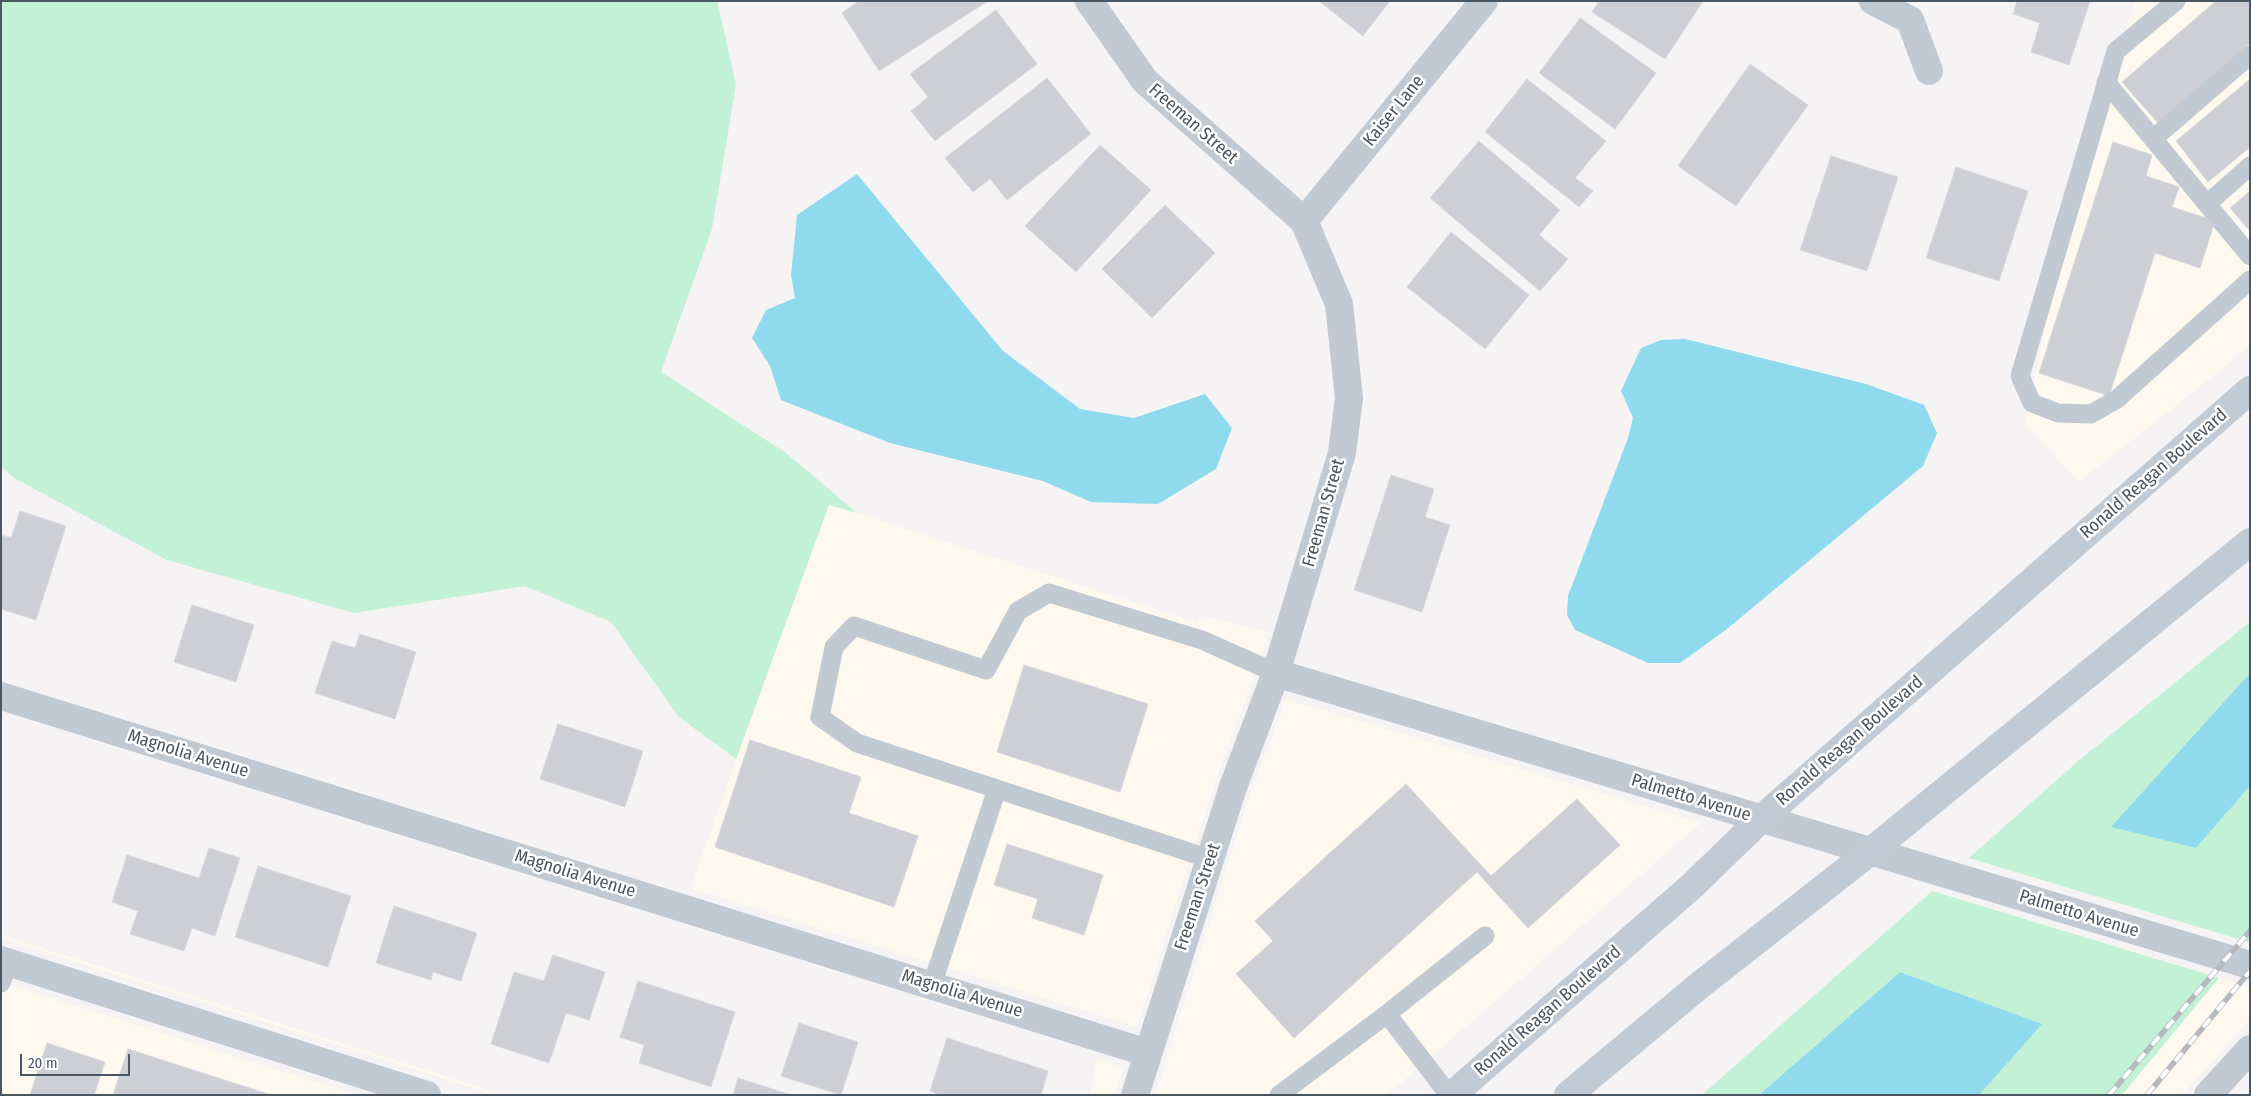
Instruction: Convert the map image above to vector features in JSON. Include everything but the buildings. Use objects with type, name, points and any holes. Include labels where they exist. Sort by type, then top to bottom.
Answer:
[{"type":"main road","name":"Ronald Reagan Boulevard","points":[[1450,1095],[1686,891],[1762,819],[2250,390]]},
{"type":"main road","points":[[1568,1095],[1700,985],[1871,851],[2250,542]]},
{"type":"street","name":"Freeman Street","points":[[1089,1],[1145,82],[1304,221],[1339,304],[1349,398],[1342,453],[1276,673],[1233,787],[1135,1095]]},
{"type":"street","name":"Kaiser Lane","points":[[1304,221],[1484,1]]},
{"type":"street","points":[[1873,1],[1910,20],[1930,71]]},
{"type":"street","name":"Palmetto Avenue","points":[[1276,673],[2250,965]]},
{"type":"street","name":"Magnolia Avenue","points":[[1,696],[1148,1053]]},
{"type":"street","points":[[3,968],[427,1095]]},
{"type":"street","points":[[2208,1095],[2250,1048]]},
{"type":"lane","points":[[2176,1],[2116,51],[2020,376],[2032,403],[2058,413],[2090,414],[2117,399],[2250,280]]},
{"type":"lane","points":[[2153,139],[2250,55]]},
{"type":"lane","points":[[2106,82],[2250,256]]},
{"type":"lane","points":[[2206,204],[2250,166]]},
{"type":"lane","points":[[1210,859],[857,743],[820,717],[834,647],[854,626],[986,670],[1018,610],[1049,593],[1202,640],[1276,673]]},
{"type":"lane","points":[[932,985],[997,789]]},
{"type":"lane","points":[[1279,1095],[1387,1014],[1484,936]]},
{"type":"lane","points":[[1387,1014],[1450,1095]]},
{"type":"shaded area","points":[[2135,1],[2250,1],[2250,344],[2221,370],[2079,482],[2025,424],[2073,192]]},
{"type":"shaded area","points":[[829,504],[1198,623],[1200,616],[1269,632],[1258,667],[1215,782],[1137,1027],[690,888]]},
{"type":"shaded area","points":[[1286,699],[1701,823],[1387,1095],[1155,1095],[1250,794]]},
{"type":"shaded area","points":[[1,935],[504,1095],[496,1095],[1,938]]},
{"type":"shaded area","points":[[2219,978],[2250,987],[2250,1020],[2182,1095],[2122,1095]]},
{"type":"shaded area","points":[[1,982],[356,1095],[1,1095]]},
{"type":"shaded area","points":[[1096,1059],[1124,1067],[1115,1095],[1090,1095]]},
{"type":"green space","points":[[1,1],[717,1],[736,84],[712,229],[661,372],[786,453],[857,513],[829,505],[736,759],[679,717],[611,622],[525,586],[354,613],[167,560],[14,478],[1,466]]},
{"type":"green space","points":[[2250,622],[2250,673],[2112,827],[2196,848],[2250,786],[2250,940],[2248,942],[1969,858],[2077,762]]},
{"type":"green space","points":[[1932,891],[2219,978],[2122,1095],[1979,1095],[2041,1024],[1900,972],[1759,1095],[1702,1095]]},
{"type":"water","points":[[857,174],[1003,351],[1080,409],[1134,418],[1205,394],[1232,428],[1216,469],[1158,504],[1091,502],[1043,481],[890,443],[781,400],[770,366],[752,338],[766,310],[795,298],[791,275],[797,215]]},
{"type":"water","points":[[1685,339],[1866,384],[1924,405],[1937,433],[1923,466],[1727,629],[1680,663],[1648,663],[1575,630],[1567,615],[1568,596],[1628,438],[1633,418],[1621,391],[1641,348],[1661,340]]},
{"type":"water","points":[[2250,673],[2250,786],[2196,848],[2111,827]]},
{"type":"water","points":[[1900,972],[2042,1024],[1979,1095],[1759,1095]]},
{"type":"railway","points":[[2109,1095],[2250,931]]},
{"type":"railway","points":[[2147,1095],[2250,971]]}]
